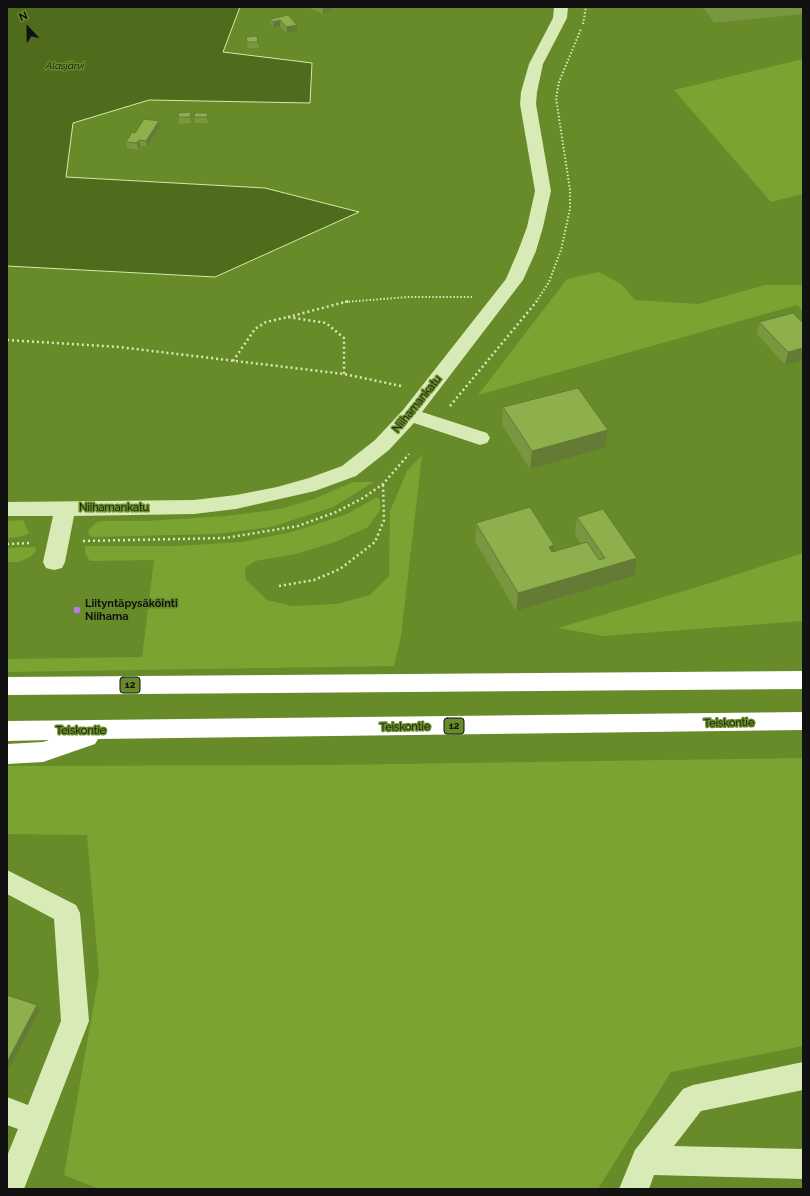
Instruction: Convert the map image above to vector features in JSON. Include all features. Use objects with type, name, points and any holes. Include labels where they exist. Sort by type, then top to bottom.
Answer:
[{"type":"highway","name":"12","points":[[7,686],[803,680]]},
{"type":"highway","name":"Teiskontie","points":[[7,731],[803,722]]},
{"type":"highway","points":[[7,754],[43,752],[105,731]]},
{"type":"street","name":"Niihamankatu","points":[[7,508],[194,507],[277,494],[315,484],[348,470],[382,445],[410,415],[514,280],[527,251],[535,227],[543,191],[528,104],[529,92],[536,64],[560,18],[561,7]]},
{"type":"street","points":[[410,415],[480,438]]},
{"type":"street","points":[[57,552],[65,508]]},
{"type":"street","points":[[7,881],[67,913],[75,1021],[9,1189]]},
{"type":"street","points":[[634,1189],[645,1160],[693,1099],[803,1076]]},
{"type":"street","points":[[7,1111],[35,1122]]},
{"type":"street","points":[[645,1160],[803,1164]]},
{"type":"path","points":[[7,544],[57,552],[258,534],[298,526],[336,512],[363,498],[383,484],[494,355],[536,302],[549,282],[562,250],[570,209],[570,190],[556,98],[559,82],[585,18],[586,7]]},
{"type":"path","points":[[233,361],[254,329],[266,322],[349,301],[408,297],[500,297]]},
{"type":"path","points":[[288,317],[326,323],[344,338],[344,374]]},
{"type":"path","points":[[7,340],[119,348],[344,374],[427,392]]},
{"type":"path","points":[[279,586],[314,580],[340,568],[374,542],[384,520],[383,484]]},
{"type":"shaded area","points":[[803,59],[803,194],[771,202],[674,90]]},
{"type":"shaded area","points":[[599,272],[621,284],[635,300],[698,304],[765,285],[803,285],[803,311],[797,305],[478,395],[567,279]]},
{"type":"shaded area","points":[[422,455],[401,636],[394,666],[7,672],[7,659],[142,657],[154,560],[90,561],[85,554],[85,546],[177,546],[241,542],[292,532],[345,515],[377,497],[380,500],[380,510],[368,527],[335,542],[296,554],[255,561],[245,568],[246,580],[267,600],[292,606],[337,604],[370,595],[389,576],[390,511],[407,471]]},
{"type":"shaded area","points":[[353,482],[374,482],[333,507],[271,527],[216,534],[92,537],[88,534],[90,528],[97,522],[103,521],[146,521],[226,516],[280,509],[314,499]]},
{"type":"shaded area","points":[[23,520],[29,533],[20,537],[7,538],[7,521]]},
{"type":"shaded area","points":[[35,547],[36,551],[30,557],[19,562],[7,562],[7,548]]},
{"type":"shaded area","points":[[803,553],[803,621],[603,636],[558,628],[694,588]]},
{"type":"shaded area","points":[[803,758],[803,1046],[671,1072],[598,1189],[99,1189],[64,1175],[99,974],[87,835],[7,834],[7,766],[330,765]]},
{"type":"water","name":"Alasjärvi","points":[[7,7],[240,7],[223,52],[312,63],[310,103],[149,100],[73,123],[66,177],[265,188],[359,212],[215,277],[7,266]]},
{"type":"building","points":[[288,15],[297,25],[286,27],[280,20],[273,22],[271,19]]},
{"type":"building","points":[[257,36],[258,42],[247,42],[246,37]]},
{"type":"building","points":[[191,112],[190,117],[178,117],[179,113]]},
{"type":"building","points":[[195,113],[208,113],[207,117],[194,117]]},
{"type":"building","points":[[144,119],[159,121],[146,141],[139,140],[137,143],[126,142],[132,132],[135,133]]},
{"type":"building","points":[[793,313],[803,323],[803,348],[788,352],[759,322]]},
{"type":"building","points":[[578,388],[608,430],[532,451],[503,407]]},
{"type":"building","points":[[530,507],[554,545],[549,547],[552,552],[587,542],[599,560],[605,558],[577,517],[603,509],[637,558],[518,593],[476,523]]},
{"type":"building","points":[[7,995],[37,1005],[7,1062]]},
{"type":"place","name":"Liityntäpysäköinti Niihama","points":[[77,610]]}]
